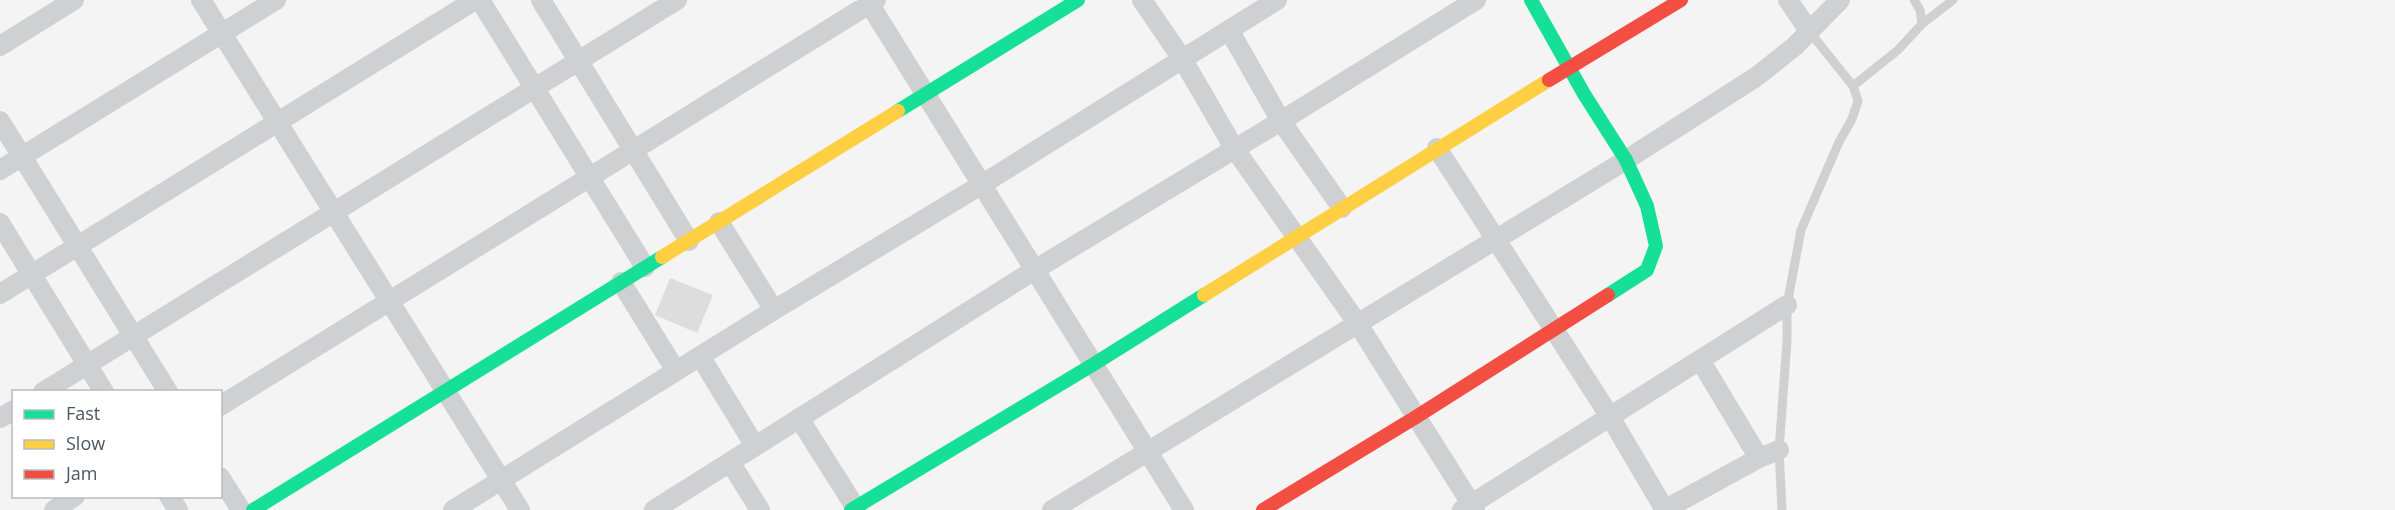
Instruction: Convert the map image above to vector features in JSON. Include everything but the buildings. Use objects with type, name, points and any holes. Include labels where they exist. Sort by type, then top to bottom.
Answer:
[{"type":"street","points":[[0,46],[74,0]]},
{"type":"street","points":[[201,0],[520,510]]},
{"type":"street","points":[[0,170],[276,0]]},
{"type":"street","points":[[0,294],[475,0]]},
{"type":"street","points":[[480,0],[645,267]]},
{"type":"street","points":[[541,0],[689,241]]},
{"type":"street","points":[[46,390],[677,0]]},
{"type":"street","points":[[253,510],[1078,0]]},
{"type":"street","points":[[1142,0],[1183,60],[1234,148],[1358,324],[1469,508],[1609,415],[1787,305]]},
{"type":"street","points":[[453,510],[1277,0]]},
{"type":"street","points":[[654,510],[1036,269],[1476,0]]},
{"type":"street","points":[[1263,510],[1416,417],[1647,270],[1656,246],[1647,206],[1626,160],[1531,0]]},
{"type":"street","points":[[799,418],[854,509],[1094,364],[1437,148],[1681,0]]},
{"type":"street","points":[[1788,0],[1809,31]]},
{"type":"street","points":[[1052,510],[1626,160],[1756,77],[1796,46],[1840,0]]},
{"type":"street","points":[[222,405],[634,151],[871,1],[924,95],[1036,269],[1184,510]]},
{"type":"street","points":[[1229,30],[1281,121],[1342,208]]},
{"type":"street","points":[[0,121],[167,390]]},
{"type":"street","points":[[1437,148],[1609,415],[1664,510],[1759,458],[1779,450]]},
{"type":"street","points":[[719,222],[774,310]]},
{"type":"street","points":[[0,223],[103,390]]},
{"type":"street","points":[[621,282],[676,371]]},
{"type":"street","points":[[700,356],[755,446]]},
{"type":"street","points":[[1700,360],[1759,458]]},
{"type":"street","points":[[730,462],[760,510]]},
{"type":"street","points":[[222,480],[241,510]]},
{"type":"street","points":[[54,510],[72,498]]},
{"type":"lane","points":[[1914,0],[1920,10],[1922,24]]},
{"type":"lane","points":[[1853,86],[1898,50],[1922,24],[1953,0]]},
{"type":"lane","points":[[1782,510],[1779,450],[1787,341],[1787,305],[1801,230],[1858,101],[1853,86],[1809,31]]},
{"type":"traffic: fast","points":[[898,111],[1078,0]]},
{"type":"traffic: fast","points":[[1531,0],[1584,94],[1626,160],[1647,206],[1656,246],[1647,270],[1608,295]]},
{"type":"traffic: fast","points":[[253,510],[662,257]]},
{"type":"traffic: fast","points":[[851,510],[1204,295]]},
{"type":"traffic: slow","points":[[1204,295],[1549,80]]},
{"type":"traffic: slow","points":[[662,257],[898,111]]},
{"type":"traffic: jam","points":[[1549,80],[1681,0]]},
{"type":"traffic: jam","points":[[1263,510],[1416,417],[1608,295]]}]
